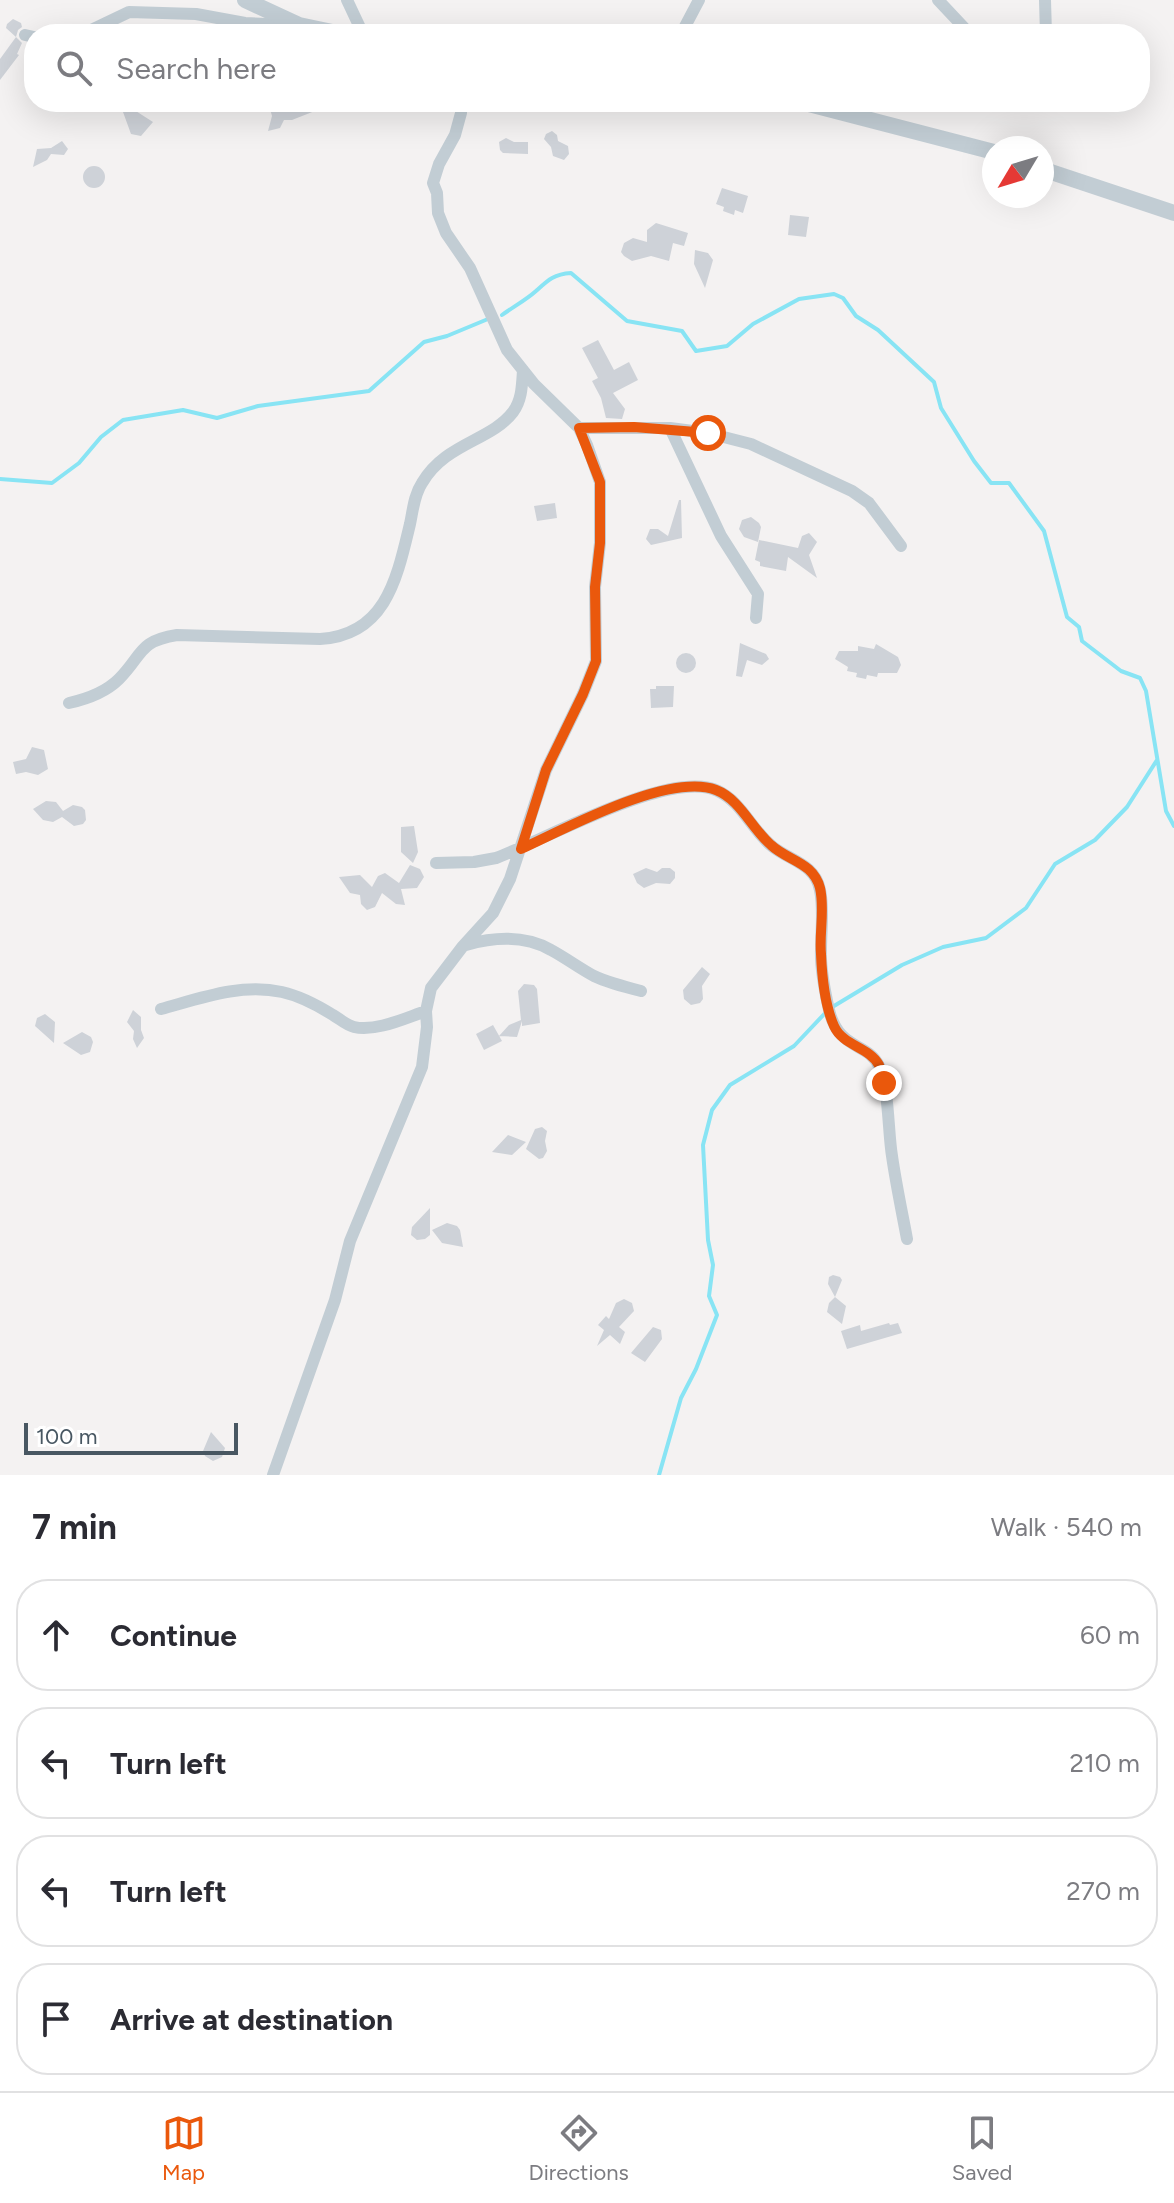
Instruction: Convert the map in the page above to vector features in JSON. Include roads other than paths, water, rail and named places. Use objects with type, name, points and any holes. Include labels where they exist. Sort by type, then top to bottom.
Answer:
[{"type":"street","points":[[245,0],[297,24]]},
{"type":"street","points":[[347,0],[358,24]]},
{"type":"street","points":[[686,24],[699,0]]},
{"type":"street","points":[[938,0],[961,24]]},
{"type":"street","points":[[1045,0],[1046,24]]},
{"type":"street","points":[[101,24],[138,11],[196,14],[245,23],[272,24]]},
{"type":"street","points":[[273,1475],[335,1300],[350,1241],[422,1067],[431,988],[493,913],[521,849],[546,770],[596,661],[595,587],[600,543],[600,482],[579,428],[507,350],[470,268],[446,233],[438,213],[433,183],[439,164],[455,135],[461,112]]},
{"type":"street","points":[[840,112],[982,149]]},
{"type":"street","points":[[1054,173],[1174,213]]},
{"type":"street","points":[[69,703],[87,699],[119,679],[143,647],[158,638],[177,635],[342,638],[360,628],[377,611],[399,575],[421,483],[440,460],[501,423],[514,411],[521,397],[523,370]]},
{"type":"street","points":[[579,428],[670,428],[708,433],[751,444],[852,491],[869,503],[901,546]]},
{"type":"street","points":[[670,428],[721,536],[758,594],[756,618]]},
{"type":"street","points":[[436,863],[474,862],[521,849],[634,799],[669,789],[703,787],[729,798],[773,847],[813,872],[820,888],[821,955],[829,1009],[835,1029],[878,1064],[884,1083],[892,1158],[907,1239]]},
{"type":"street","points":[[463,946],[486,939],[531,942],[549,948],[595,977],[641,991]]},
{"type":"street","points":[[161,1009],[242,989],[300,997],[355,1027],[388,1023],[426,1011]]},
{"type":"waterway","points":[[502,315],[552,278],[571,273],[627,321],[682,331],[696,351],[727,346],[753,324],[799,299],[834,294],[843,298],[856,316],[878,330],[934,382],[941,408],[974,461],[991,483],[1009,483],[1044,531],[1067,617],[1079,627],[1082,641],[1121,671],[1140,678],[1146,691],[1166,811],[1174,826]]},
{"type":"waterway","points":[[0,479],[52,483],[79,463],[101,437],[123,420],[183,410],[217,418],[258,406],[369,391],[424,342],[488,319]]},
{"type":"waterway","points":[[659,1475],[681,1398],[717,1315],[709,1296],[713,1265],[708,1240],[703,1145],[712,1110],[730,1085],[794,1046],[829,1009],[902,965],[943,947],[986,938],[1026,908],[1055,864],[1095,840],[1127,807],[1157,760]]}]
